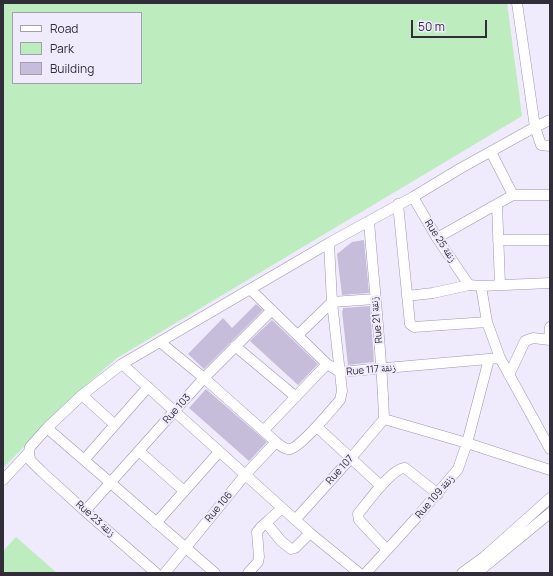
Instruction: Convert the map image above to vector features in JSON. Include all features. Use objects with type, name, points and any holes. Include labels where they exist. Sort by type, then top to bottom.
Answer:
[{"type":"street","points":[[517,3],[534,127],[541,144],[550,146]]},
{"type":"street","points":[[3,480],[29,452],[30,447],[47,428],[82,395],[122,364],[398,204],[413,197],[534,127],[550,120]]},
{"type":"street","points":[[490,152],[513,195]]},
{"type":"street","points":[[437,238],[513,195],[550,195]]},
{"type":"street","name":"Rue 25 زنقة","points":[[413,197],[437,238],[469,285]]},
{"type":"street","points":[[398,204],[406,296],[412,326],[488,322]]},
{"type":"street","points":[[497,204],[500,285]]},
{"type":"street","name":"Rue 21 زنقة","points":[[369,221],[375,299],[383,369],[384,419]]},
{"type":"street","points":[[498,240],[550,240]]},
{"type":"street","points":[[160,342],[204,378],[276,442],[286,449],[293,448],[317,427],[340,400],[342,391],[332,302],[329,244]]},
{"type":"street","points":[[406,296],[433,294],[469,285],[481,286],[550,283]]},
{"type":"street","points":[[481,286],[488,322],[500,358],[550,449]]},
{"type":"street","name":"Rue 117 زنقة","points":[[250,289],[327,364],[340,372],[500,358]]},
{"type":"street","points":[[298,335],[332,302],[375,299]]},
{"type":"street","name":"Rue 103","points":[[85,511],[204,378],[272,310]]},
{"type":"street","points":[[509,375],[525,341],[533,338],[549,340],[550,327]]},
{"type":"street","points":[[235,346],[296,397]]},
{"type":"street","name":"Rue 109 زنقة","points":[[366,573],[438,494],[458,469],[467,443],[489,359]]},
{"type":"street","points":[[122,364],[294,520],[359,573]]},
{"type":"street","points":[[264,430],[327,364]]},
{"type":"street","points":[[84,460],[148,387]]},
{"type":"street","points":[[82,395],[115,425]]},
{"type":"street","points":[[384,419],[467,443],[550,470]]},
{"type":"street","name":"Rue 107","points":[[294,520],[351,458],[384,419]]},
{"type":"street","points":[[317,427],[381,486]]},
{"type":"street","points":[[47,428],[215,573]]},
{"type":"street","name":"Rue 106","points":[[165,573],[245,475],[276,442]]},
{"type":"street","points":[[139,451],[184,491]]},
{"type":"street","name":"Rue 23 زنقة","points":[[29,452],[30,460],[34,464],[156,573]]},
{"type":"street","points":[[156,523],[219,452]]},
{"type":"street","points":[[387,550],[359,520],[358,517],[358,514],[381,486],[398,469],[405,468],[438,494]]},
{"type":"street","points":[[462,573],[484,557],[550,498]]},
{"type":"street","points":[[248,573],[258,562],[257,532],[282,508]]},
{"type":"street","points":[[477,573],[550,513]]},
{"type":"street","points":[[270,520],[268,525],[270,528],[281,541],[291,549],[295,548],[310,534]]},
{"type":"green space","points":[[3,3],[507,3],[522,116],[117,358],[80,390],[3,468]]},
{"type":"green space","points":[[16,537],[57,573],[3,573],[3,551]]},
{"type":"building","points":[[364,240],[369,293],[342,295],[337,254],[352,242]]},
{"type":"building","points":[[256,304],[263,310],[204,369],[188,354],[223,318],[232,328]]},
{"type":"building","points":[[370,306],[374,362],[348,365],[342,311],[343,308]]},
{"type":"building","points":[[272,320],[318,364],[298,385],[250,341]]},
{"type":"building","points":[[206,389],[267,442],[249,461],[189,408]]}]
